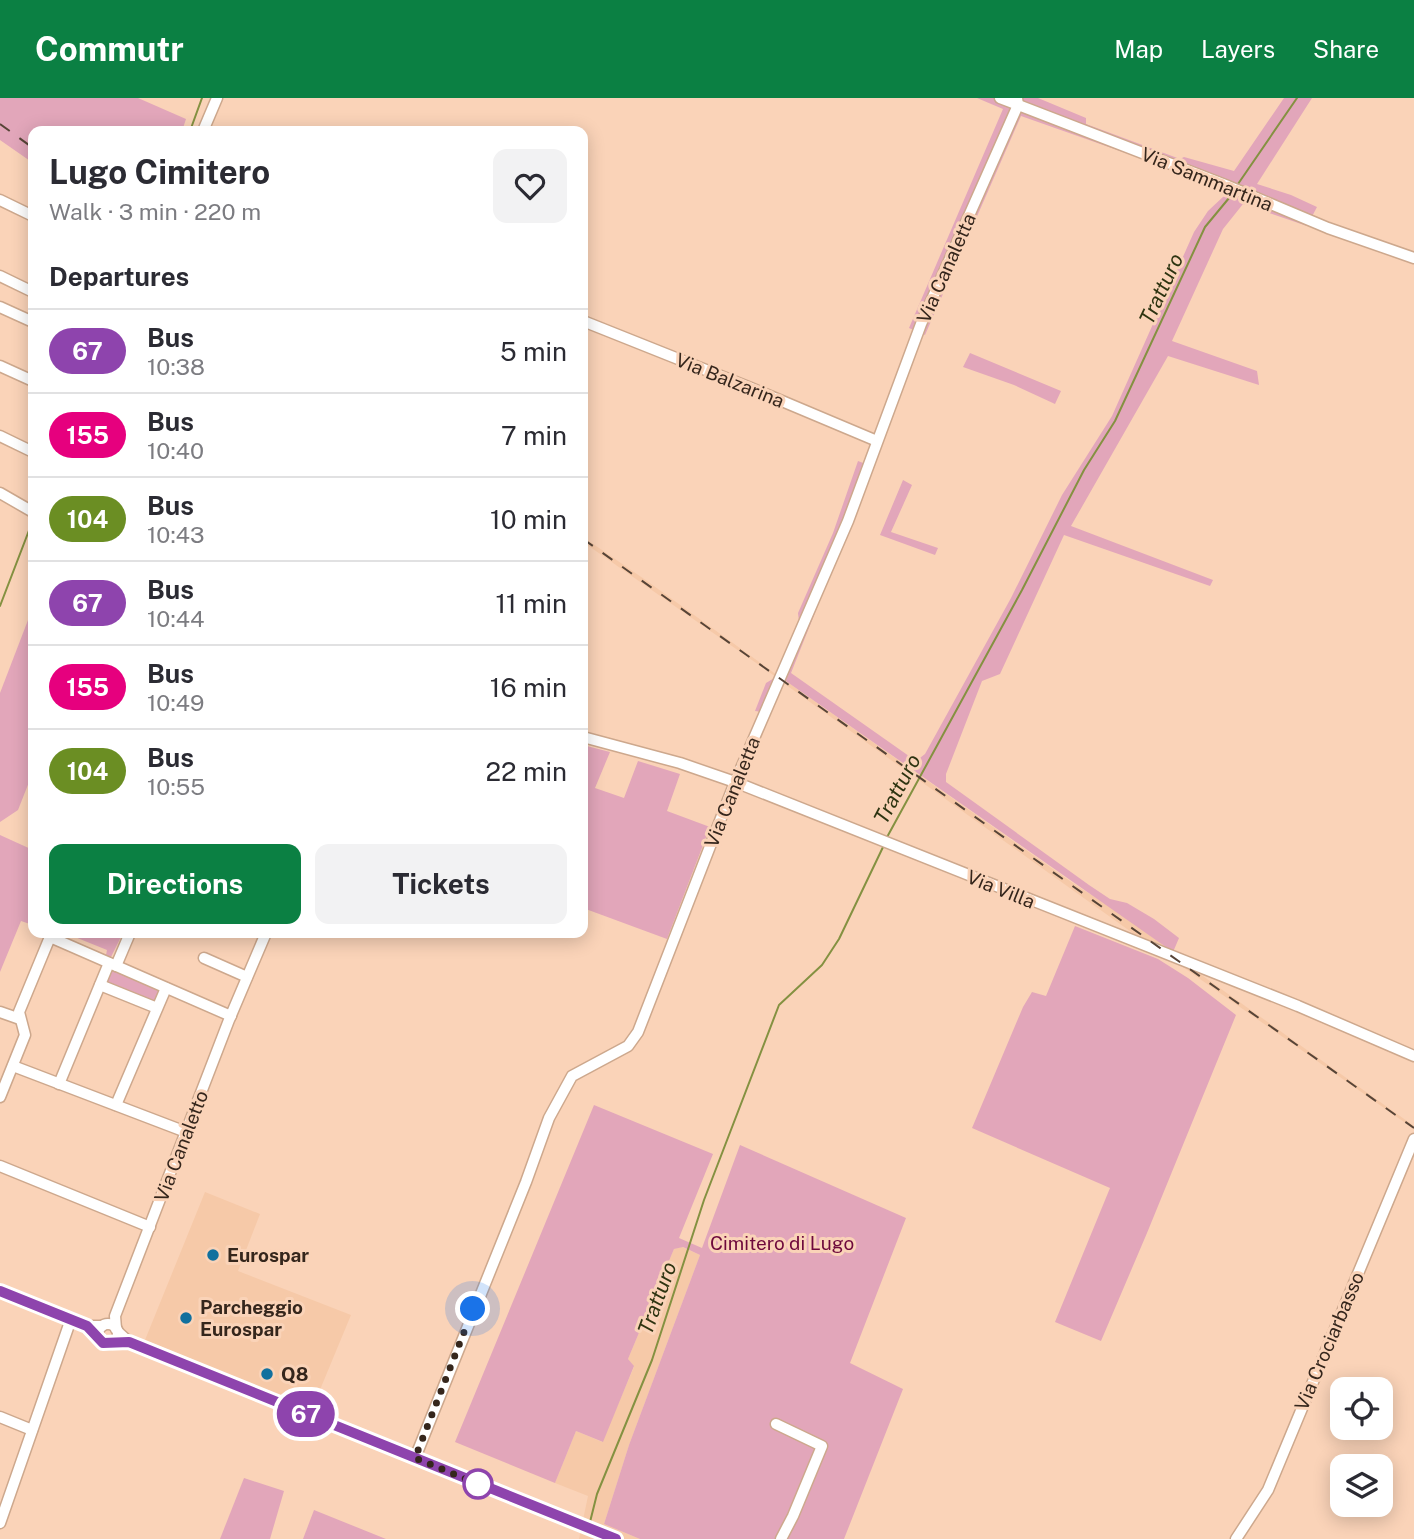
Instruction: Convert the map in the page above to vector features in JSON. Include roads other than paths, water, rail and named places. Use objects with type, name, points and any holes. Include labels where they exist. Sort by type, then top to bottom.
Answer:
[{"type":"street","points":[[205,126],[217,98]]},
{"type":"street","name":"Via Sammartina","points":[[1000,98],[1018,102],[1328,228],[1414,258]]},
{"type":"street","name":"Via Canaletta","points":[[415,1458],[549,1118],[572,1076],[628,1046],[638,1032],[735,782],[848,520],[921,324],[1018,102]]},
{"type":"street","points":[[0,200],[28,214]]},
{"type":"street","points":[[0,276],[28,290]]},
{"type":"street","points":[[0,307],[28,320]]},
{"type":"street","name":"Via Balzarina","points":[[588,323],[877,441]]},
{"type":"street","points":[[0,366],[28,379]]},
{"type":"street","points":[[0,436],[28,450]]},
{"type":"street","points":[[0,493],[28,509]]},
{"type":"street","name":"Via Villa","points":[[588,738],[735,782],[1298,1006],[1414,1056]]},
{"type":"street","points":[[0,1097],[25,1035],[19,1012],[50,938]]},
{"type":"street","points":[[52,938],[231,1016]]},
{"type":"street","points":[[59,1084],[100,985],[127,938]]},
{"type":"street","name":"Via Canaletto","points":[[103,1325],[115,1316],[264,938]]},
{"type":"street","points":[[204,958],[247,977]]},
{"type":"street","points":[[100,985],[157,1008]]},
{"type":"street","points":[[116,1105],[166,988]]},
{"type":"street","points":[[0,1012],[20,1019]]},
{"type":"street","points":[[13,1066],[186,1132]]},
{"type":"street","name":"Via Crociarbasso","points":[[1236,1539],[1268,1490],[1414,1139]]},
{"type":"street","points":[[0,1166],[150,1227]]},
{"type":"street","points":[[0,1291],[87,1326],[111,1324],[129,1342],[598,1535],[616,1539]]},
{"type":"street","points":[[112,1343],[117,1338],[115,1316]]},
{"type":"street","points":[[0,1523],[71,1320]]},
{"type":"street","points":[[98,1338],[98,1331],[103,1325]]},
{"type":"street","points":[[87,1326],[103,1343],[129,1342]]},
{"type":"street","points":[[0,1417],[32,1430]]},
{"type":"street","points":[[776,1424],[822,1446],[781,1539]]},
{"type":"waterway","points":[[192,126],[202,98]]},
{"type":"waterway","name":"Tratturo","points":[[1238,184],[1297,98]]},
{"type":"waterway","name":"Tratturo","points":[[886,839],[1022,590],[1084,470],[1115,421],[1205,227],[1234,192]]},
{"type":"waterway","points":[[0,606],[28,533]]},
{"type":"waterway","name":"Tratturo","points":[[590,1522],[597,1494],[652,1360],[704,1200],[779,1005],[822,965],[839,939],[884,845]]},
{"type":"railway","points":[[0,124],[28,144]]},
{"type":"railway","points":[[588,543],[1414,1128]]},
{"type":"place","name":"Eurospar","points":[[213,1255]]},
{"type":"place","name":"Parcheggio Eurospar","points":[[186,1318]]},
{"type":"place","name":"Q8","points":[[267,1374]]},
{"type":"park label","name":"Cimitero di Lugo","points":[[782,1243]]}]
